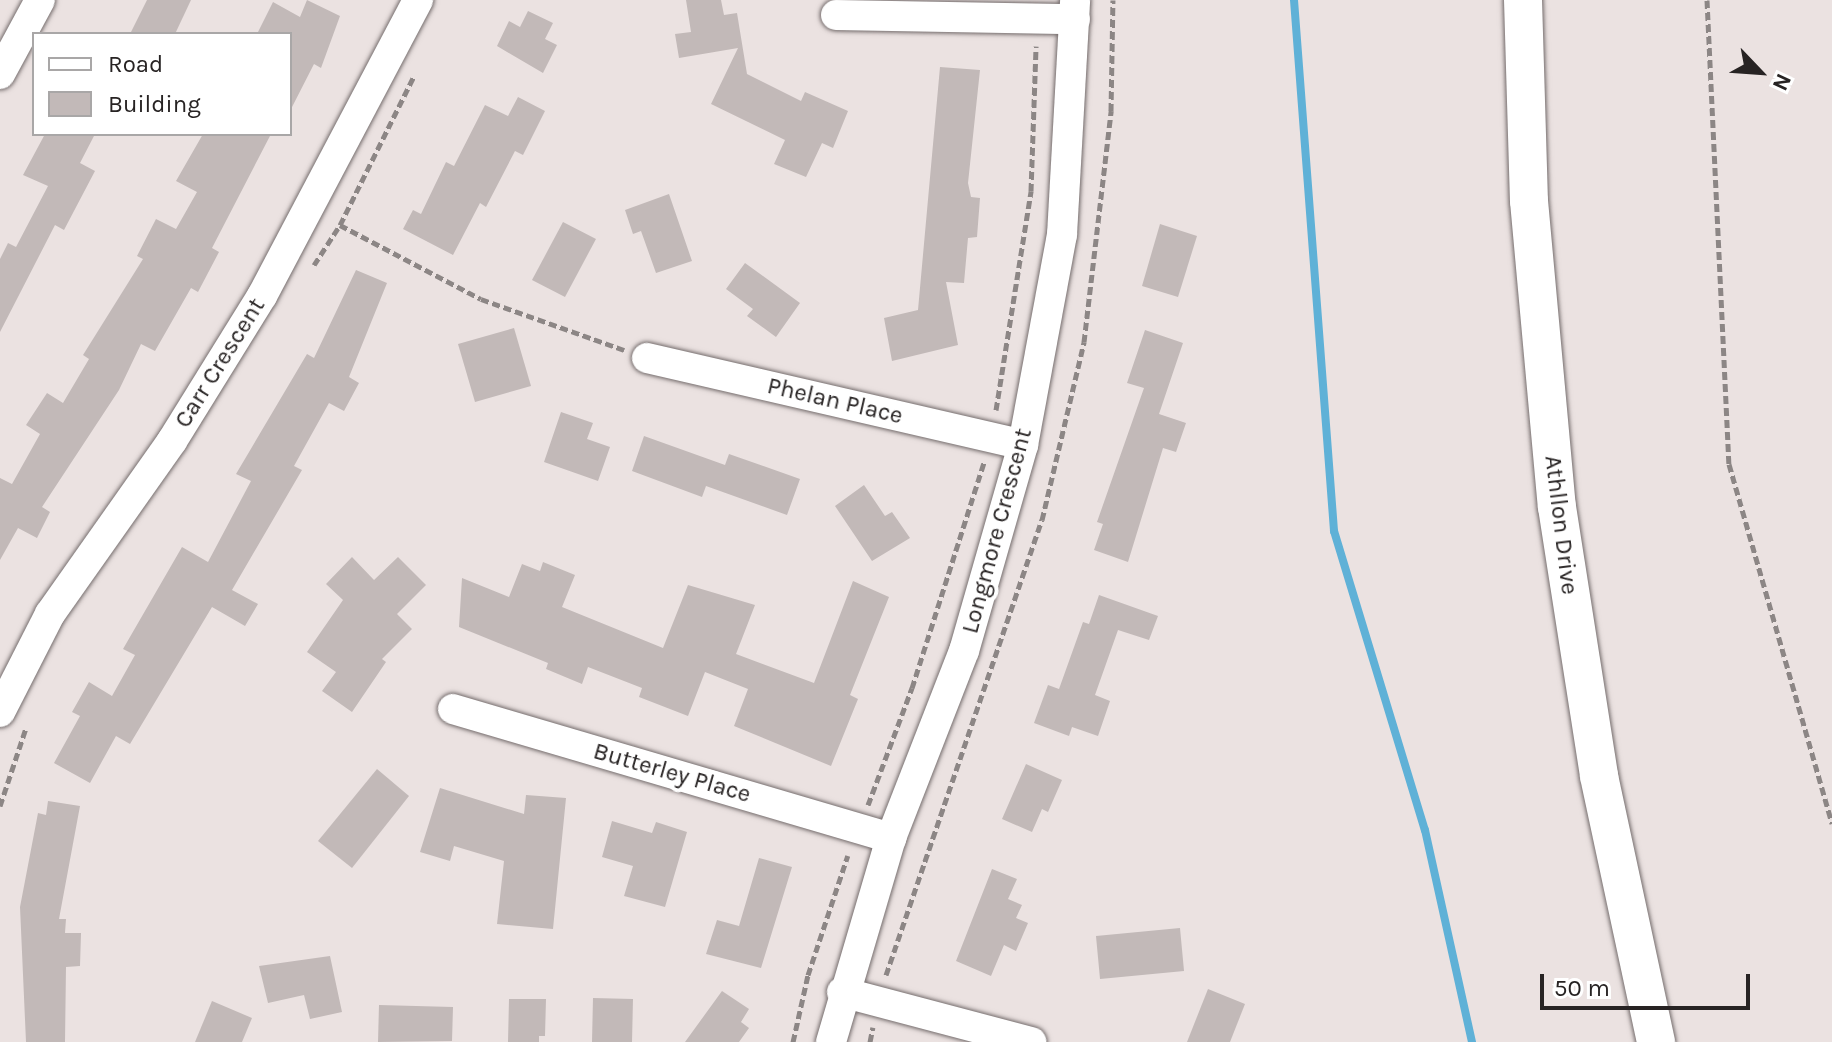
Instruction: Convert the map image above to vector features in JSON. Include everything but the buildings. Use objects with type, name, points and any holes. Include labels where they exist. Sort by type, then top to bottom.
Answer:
[{"type":"main road","name":"Athllon Drive","points":[[1523,0],[1529,201],[1557,507],[1599,776],[1656,1042]]},
{"type":"street","points":[[0,74],[40,0]]},
{"type":"street","name":"Carr Crescent","points":[[0,712],[50,614],[172,441],[262,296],[418,0]]},
{"type":"street","points":[[836,15],[1075,9]]},
{"type":"street","name":"Longmore Crescent","points":[[831,1042],[842,992],[891,838],[964,651],[1023,445],[1062,235],[1075,9]]},
{"type":"street","name":"Phelan Place","points":[[647,358],[1023,445]]},
{"type":"street","name":"Butterley Place","points":[[453,709],[891,838]]},
{"type":"street","points":[[842,992],[1031,1042]]},
{"type":"path","points":[[1707,0],[1729,464],[1832,824]]},
{"type":"path","points":[[997,404],[1031,191],[1036,37]]},
{"type":"path","points":[[340,225],[481,299],[647,358]]},
{"type":"path","points":[[863,817],[912,688],[983,469]]},
{"type":"path","points":[[793,1042],[808,975],[850,850]]},
{"type":"path","points":[[870,1042],[874,1026]]},
{"type":"waterway","points":[[1294,0],[1334,531],[1425,830],[1472,1042]]}]
